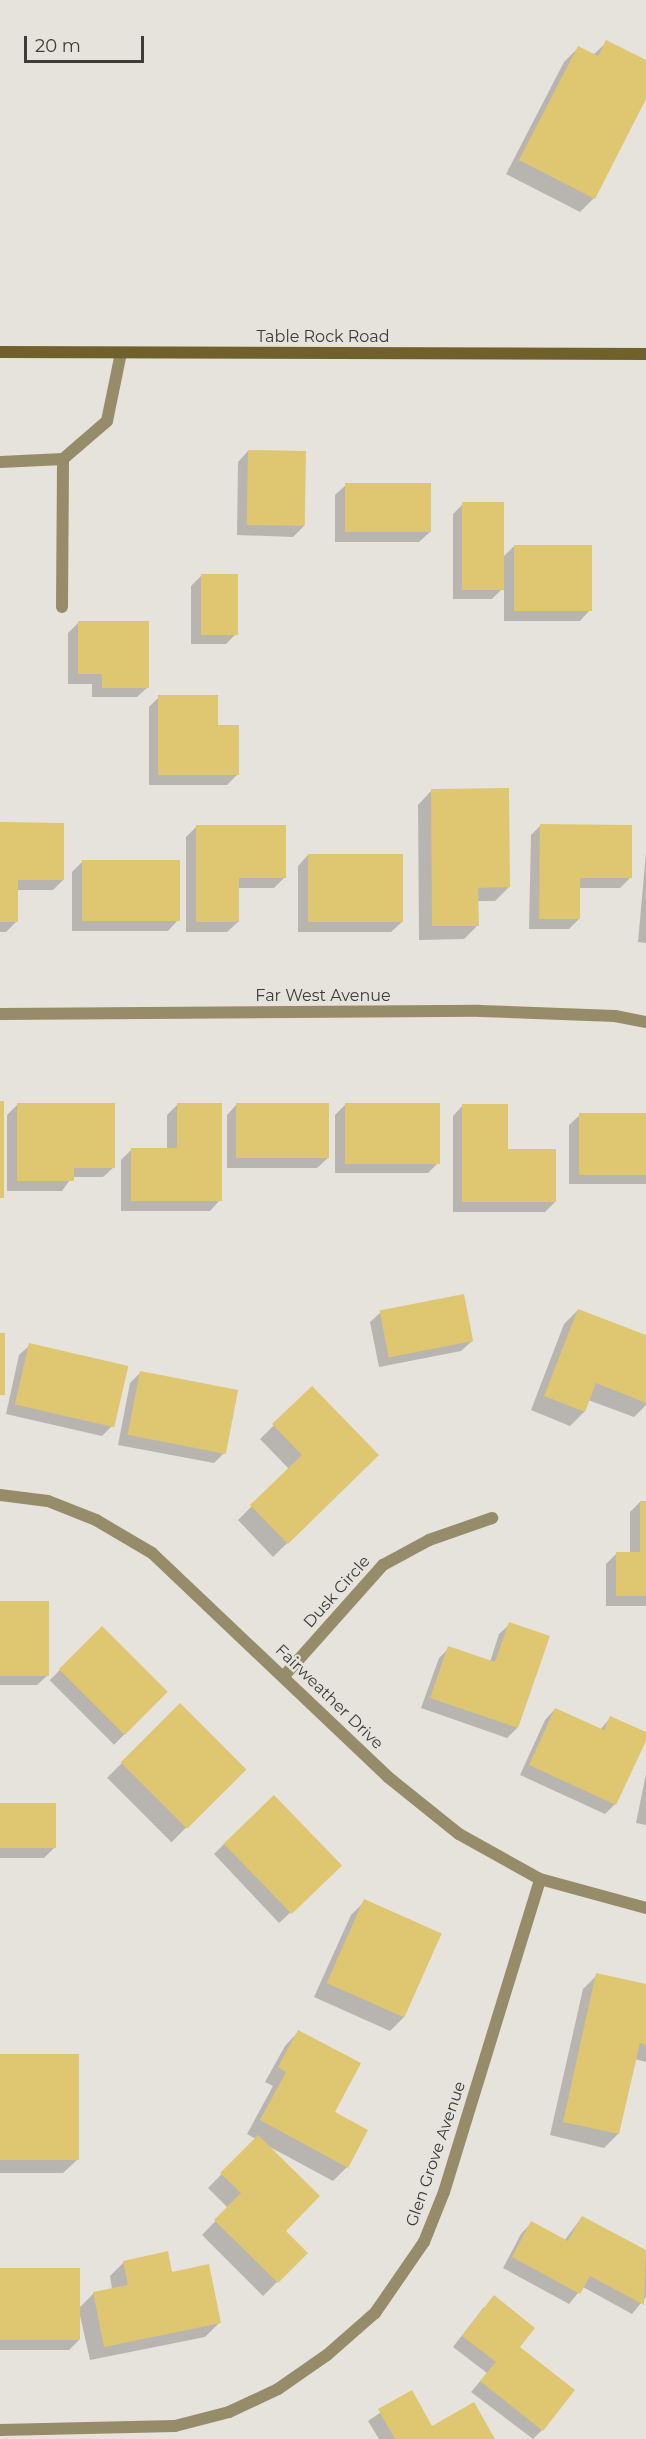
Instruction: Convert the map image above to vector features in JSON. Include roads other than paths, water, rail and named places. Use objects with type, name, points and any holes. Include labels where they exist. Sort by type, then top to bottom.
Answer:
[{"type":"main road","name":"Table Rock Road","points":[[0,352],[646,354]]},
{"type":"street","points":[[0,462],[63,459],[107,421],[121,353]]},
{"type":"street","points":[[62,608],[63,459]]},
{"type":"street","name":"Far West Avenue","points":[[0,1014],[480,1011],[615,1016],[646,1022]]},
{"type":"street","name":"Fairweather Drive","points":[[0,1495],[48,1501],[96,1520],[152,1553],[388,1777],[450,1827],[540,1879],[646,1908]]},
{"type":"street","name":"Dusk Circle","points":[[284,1676],[383,1565],[429,1540],[492,1518]]},
{"type":"street","name":"Glen Grove Avenue","points":[[0,2430],[175,2426],[229,2412],[288,2382],[327,2355],[375,2313],[424,2242],[444,2192],[540,1879]]}]
